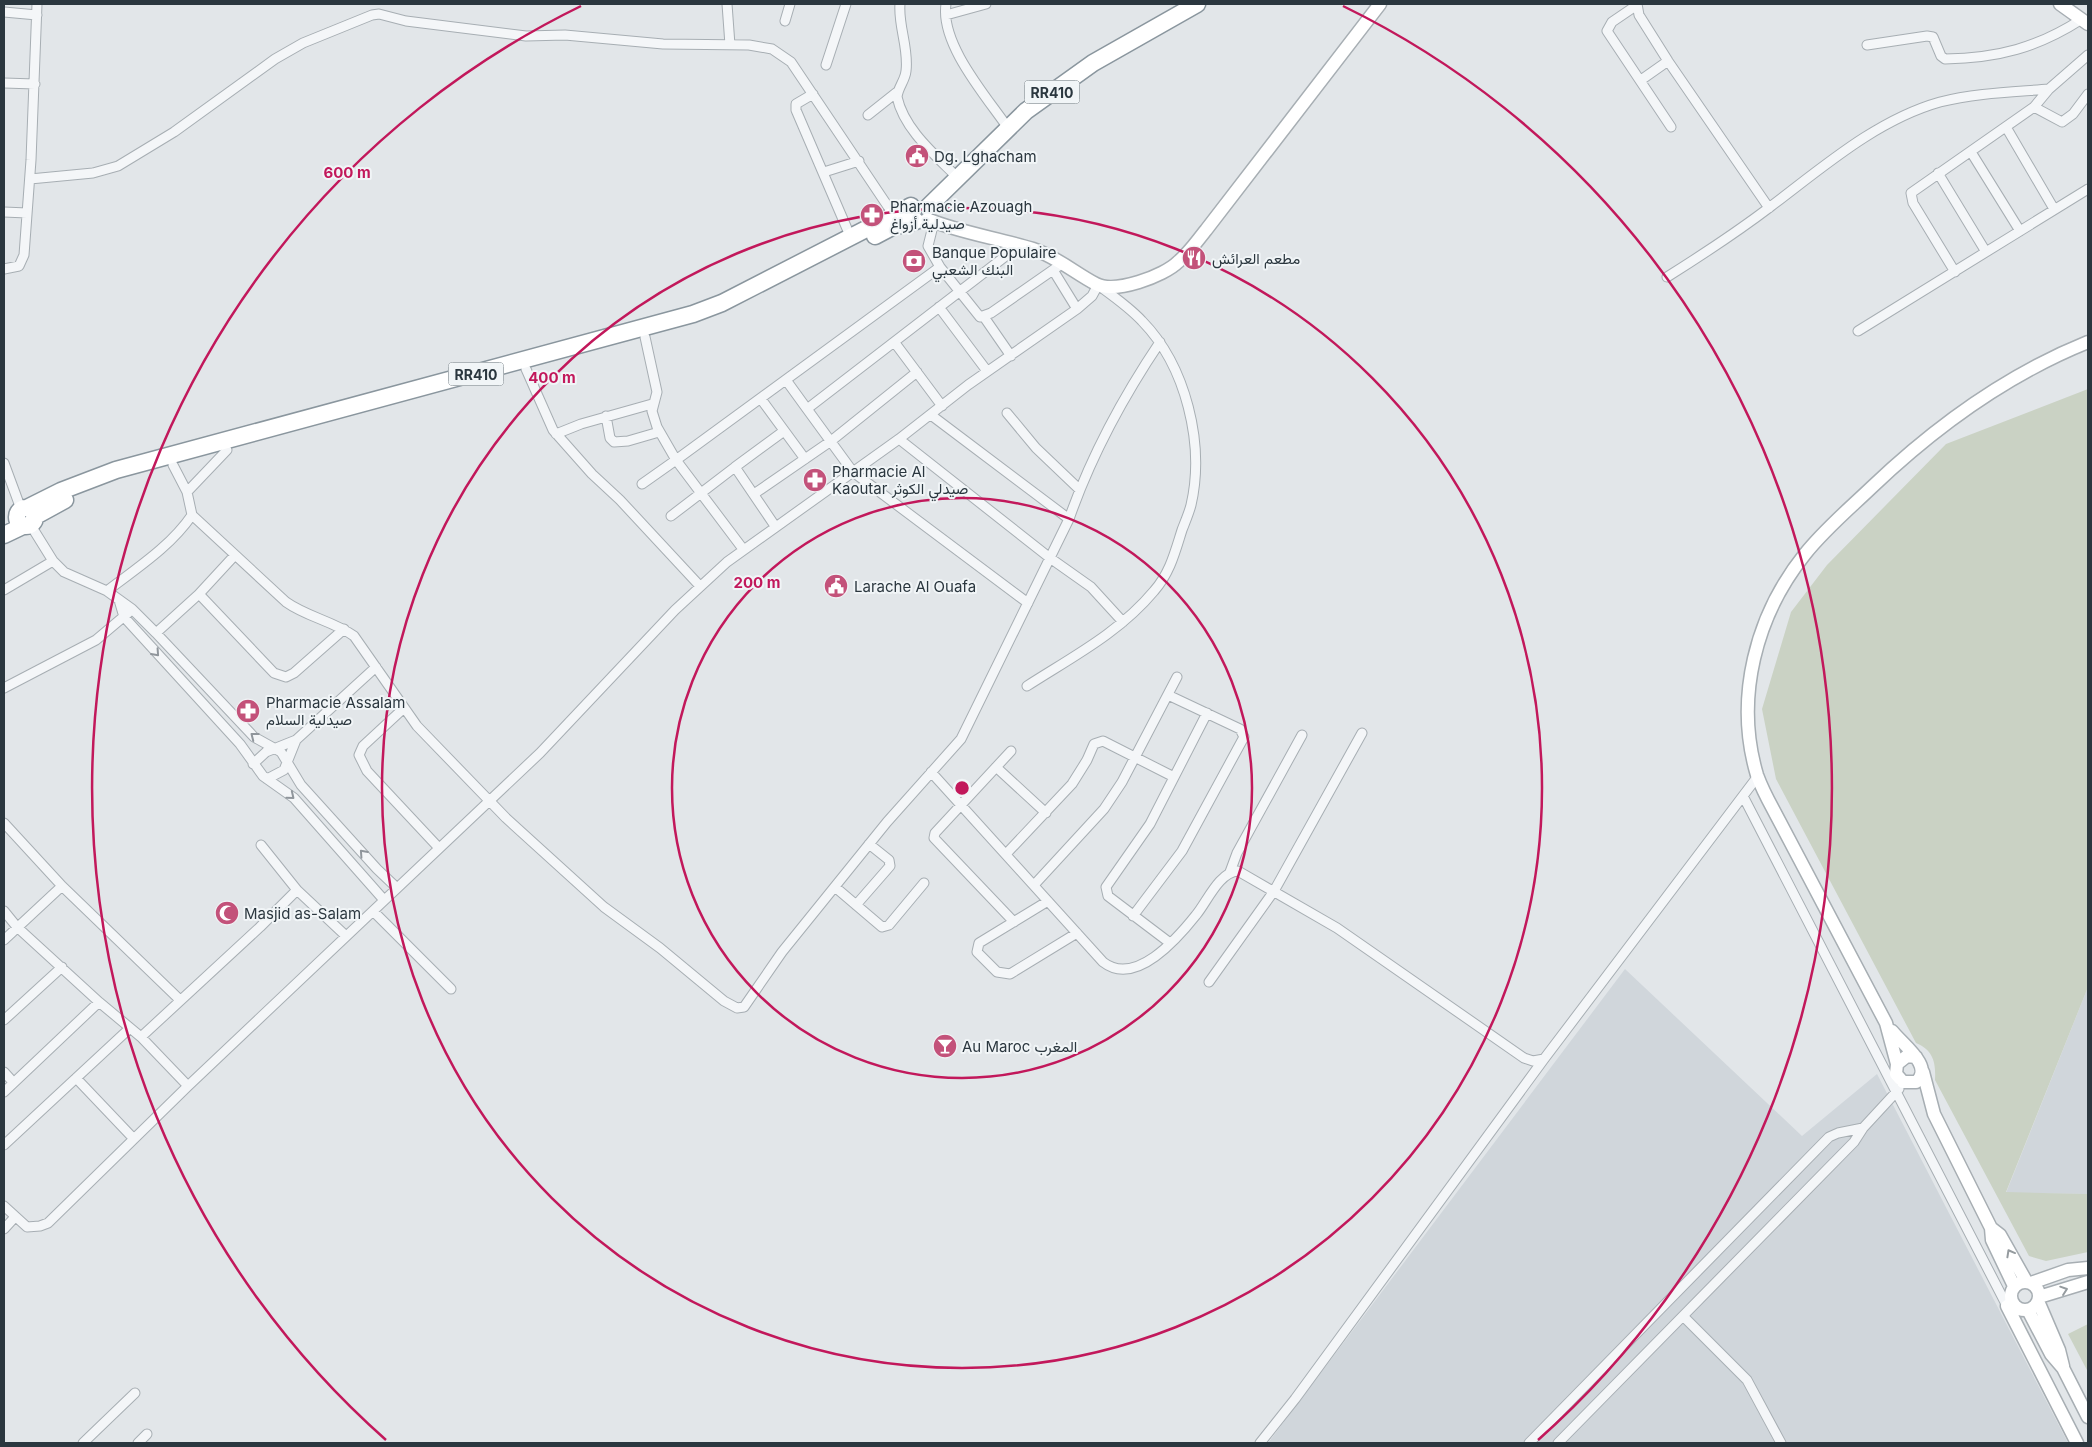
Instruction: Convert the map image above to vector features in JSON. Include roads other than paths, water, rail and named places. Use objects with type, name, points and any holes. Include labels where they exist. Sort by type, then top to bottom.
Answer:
[{"type":"highway","name":"RR410","points":[[4,523],[84,492],[173,465],[645,337],[726,310],[805,273],[884,231],[923,215],[957,177],[1026,111],[1093,63],[1197,4]]},
{"type":"highway","name":"RR410","points":[[4,535],[26,516],[61,491],[116,470],[693,314],[722,303],[851,238],[893,214],[923,215]]},
{"type":"main road","points":[[923,215],[965,233],[1020,245],[1058,267],[1098,285],[1126,286],[1162,272],[1178,263],[1380,4]]},
{"type":"main road","points":[[2060,4],[2085,22]]},
{"type":"main road","points":[[2088,342],[2042,362],[2016,376],[1955,415],[1889,471],[1834,522],[1805,554],[1773,602],[1758,638],[1752,667],[1748,721],[1758,776],[1772,809],[1886,1023],[1922,1064],[1934,1114],[1991,1228],[1992,1240],[2024,1283],[2037,1288],[2035,1303],[2051,1354],[2064,1368],[2088,1417]]},
{"type":"main road","points":[[1886,1023],[1897,1064],[1896,1074],[1903,1086],[1934,1114]]},
{"type":"main road","points":[[1897,1064],[1907,1056],[1916,1058]]},
{"type":"main road","points":[[1903,1086],[1919,1079],[1923,1072]]},
{"type":"main road","points":[[2077,1443],[2010,1304],[2011,1294],[2024,1283],[2068,1270],[2088,1268]]},
{"type":"main road","points":[[2010,1304],[2019,1309],[2088,1282]]},
{"type":"street","points":[[4,269],[15,268],[22,262],[30,179],[37,4]]},
{"type":"street","points":[[727,4],[730,45]]},
{"type":"street","points":[[784,21],[790,4]]},
{"type":"street","points":[[826,65],[845,4]]},
{"type":"street","points":[[868,115],[897,92],[906,71],[900,4]]},
{"type":"street","points":[[946,4],[947,31],[954,47],[1008,128]]},
{"type":"street","points":[[946,15],[986,4]]},
{"type":"street","points":[[1671,127],[1607,31],[1612,22],[1637,4],[1639,15],[1668,61],[1769,208]]},
{"type":"street","points":[[4,12],[38,15]]},
{"type":"street","points":[[30,179],[93,173],[118,166],[180,128],[275,59],[303,44],[379,14],[406,21],[526,36],[565,35],[663,44],[749,45],[772,49],[792,62],[893,214]]},
{"type":"street","points":[[1867,45],[1927,36],[1932,37],[1941,56],[1945,59],[1992,57],[2019,50],[2085,22]]},
{"type":"street","points":[[1955,272],[1910,198],[1911,193],[1915,188],[1971,152],[2034,107],[2049,89],[2088,55]]},
{"type":"street","points":[[1641,80],[1668,61]]},
{"type":"street","points":[[4,83],[35,84]]},
{"type":"street","points":[[1667,277],[1769,208],[1826,164],[1875,132],[1915,112],[1940,102],[1968,96],[2049,89]]},
{"type":"street","points":[[897,92],[898,102],[905,120],[957,177]]},
{"type":"street","points":[[813,94],[796,104],[796,110],[851,238]]},
{"type":"street","points":[[2034,107],[2062,122],[2072,114],[2088,94]]},
{"type":"street","points":[[2006,127],[2054,210]]},
{"type":"street","points":[[1971,152],[2020,231]]},
{"type":"street","points":[[824,172],[859,161]]},
{"type":"street","points":[[1938,173],[1986,252]]},
{"type":"street","points":[[1858,330],[2088,189]]},
{"type":"street","points":[[4,212],[27,213]]},
{"type":"street","points":[[923,215],[928,246],[940,266],[977,315],[984,317],[1010,356]]},
{"type":"street","points":[[807,409],[1020,245]]},
{"type":"street","points":[[642,484],[761,399],[886,304],[940,266]]},
{"type":"street","points":[[984,317],[1058,267],[1077,309]]},
{"type":"street","points":[[4,1206],[27,1227],[48,1223],[188,1086],[540,753],[573,716],[700,585],[743,549],[899,439],[987,372],[1077,309],[1092,296],[1098,285],[1130,309],[1160,342],[1188,401],[1192,421],[1194,477],[1191,505],[1167,574],[1134,613],[1075,658],[1027,686]]},
{"type":"street","points":[[940,307],[987,372]]},
{"type":"street","points":[[645,337],[657,386],[652,411],[659,432],[676,460],[743,549]]},
{"type":"street","points":[[173,465],[187,492],[192,515],[299,611],[344,628],[354,636],[404,708],[448,761],[544,854],[604,907],[660,948],[724,1002],[737,1008],[744,1007],[782,952],[869,844],[956,746],[966,731],[1050,558],[1079,489],[1111,423],[1160,342]]},
{"type":"street","points":[[895,343],[942,406]]},
{"type":"street","points":[[526,369],[556,434],[592,474],[620,500],[700,585]]},
{"type":"street","points":[[754,494],[831,441],[917,372]]},
{"type":"street","points":[[786,380],[853,472],[1028,603]]},
{"type":"street","points":[[761,399],[805,459]]},
{"type":"street","points":[[556,434],[606,416],[652,404]]},
{"type":"street","points":[[1007,413],[1036,448],[1079,489]]},
{"type":"street","points":[[931,415],[1068,519]]},
{"type":"street","points":[[606,416],[610,438],[614,442],[628,441],[659,432]]},
{"type":"street","points":[[671,516],[784,431]]},
{"type":"street","points":[[899,439],[1050,558],[1091,587],[1123,622]]},
{"type":"street","points":[[187,492],[227,450]]},
{"type":"street","points":[[4,463],[26,516],[53,561],[70,576],[107,591],[132,609],[254,737],[281,752],[301,785],[377,869],[397,888]]},
{"type":"street","points":[[735,467],[775,526]]},
{"type":"street","points":[[107,591],[166,545],[182,530],[192,515]]},
{"type":"street","points":[[156,633],[199,594],[235,555]]},
{"type":"street","points":[[4,590],[53,561]]},
{"type":"street","points":[[199,594],[274,673],[282,677],[303,666],[344,628]]},
{"type":"street","points":[[119,600],[124,617],[240,744],[267,780],[294,798],[384,900]]},
{"type":"street","points":[[4,688],[96,640],[132,609]]},
{"type":"street","points":[[254,764],[260,756],[296,740],[376,667]]},
{"type":"street","points":[[1034,885],[1104,810],[1135,757],[1177,677]]},
{"type":"street","points":[[1133,916],[1182,851],[1244,740],[1242,730],[1168,695]]},
{"type":"street","points":[[404,708],[363,746],[359,755],[367,770],[439,848]]},
{"type":"street","points":[[1170,944],[1108,896],[1106,887],[1150,824],[1207,713]]},
{"type":"street","points":[[1209,982],[1274,891],[1362,733]]},
{"type":"street","points":[[931,772],[962,804],[1102,962],[1111,968],[1122,970],[1137,967],[1170,944],[1189,924],[1230,872],[1237,853],[1302,735]]},
{"type":"street","points":[[267,780],[280,773],[288,763],[296,740]]},
{"type":"street","points":[[1006,854],[1072,784],[1096,742],[1103,741],[1174,777]]},
{"type":"street","points":[[1011,751],[935,833],[934,838],[1014,922]]},
{"type":"street","points":[[996,767],[1046,813]]},
{"type":"street","points":[[1260,1443],[1301,1391],[1544,1059],[1758,776]]},
{"type":"street","points":[[1743,796],[1903,1086],[2010,1304]]},
{"type":"street","points":[[4,823],[62,886],[180,1000]]},
{"type":"street","points":[[856,905],[890,866],[889,860],[869,844]]},
{"type":"street","points":[[261,845],[297,890],[346,936]]},
{"type":"street","points":[[1230,872],[1242,872],[1337,928],[1524,1058],[1533,1060],[1544,1059]]},
{"type":"street","points":[[835,887],[882,927],[889,925],[924,883]]},
{"type":"street","points":[[4,940],[62,886]]},
{"type":"street","points":[[141,1037],[260,927],[297,890]]},
{"type":"street","points":[[1048,901],[979,943],[977,947],[979,954],[993,970],[1001,974],[1014,972],[1077,933]]},
{"type":"street","points":[[4,911],[17,927],[62,966],[99,1002],[141,1037],[188,1086]]},
{"type":"street","points":[[373,911],[451,989]]},
{"type":"street","points":[[4,1020],[62,966]]},
{"type":"street","points":[[4,1092],[99,1002]]},
{"type":"street","points":[[5,1140],[130,1028]]},
{"type":"street","points":[[4,1072],[13,1082]]},
{"type":"street","points":[[76,1078],[134,1139]]},
{"type":"street","points":[[1558,1443],[1854,1142],[1863,1128],[1903,1086]]},
{"type":"street","points":[[1530,1443],[1829,1137],[1838,1133],[1863,1128]]},
{"type":"street","points":[[4,1229],[15,1217]]},
{"type":"street","points":[[1683,1316],[1746,1380],[1781,1443]]},
{"type":"street","points":[[83,1443],[135,1393]]},
{"type":"street","points":[[138,1443],[147,1434]]},
{"type":"place","name":"Dg. Lghacham","points":[[917,156]]},
{"type":"place","name":"Pharmacie Azouagh صيدلية أزواغ","points":[[872,215]]},
{"type":"place","name":"مطعم العرائش","points":[[1194,258]]},
{"type":"place","name":"Banque Populaire البنك الشعبي","points":[[914,261]]},
{"type":"place","name":"Pharmacie Al Kaoutar صيدلي الكوثر","points":[[815,480]]},
{"type":"place","name":"Larache Al Ouafa","points":[[836,586]]},
{"type":"place","name":"Pharmacie Assalam صيدلية السلام","points":[[248,711]]},
{"type":"place","name":"Masjid as-Salam","points":[[227,913]]},
{"type":"place","name":"Au Maroc المغرب","points":[[945,1046]]}]
